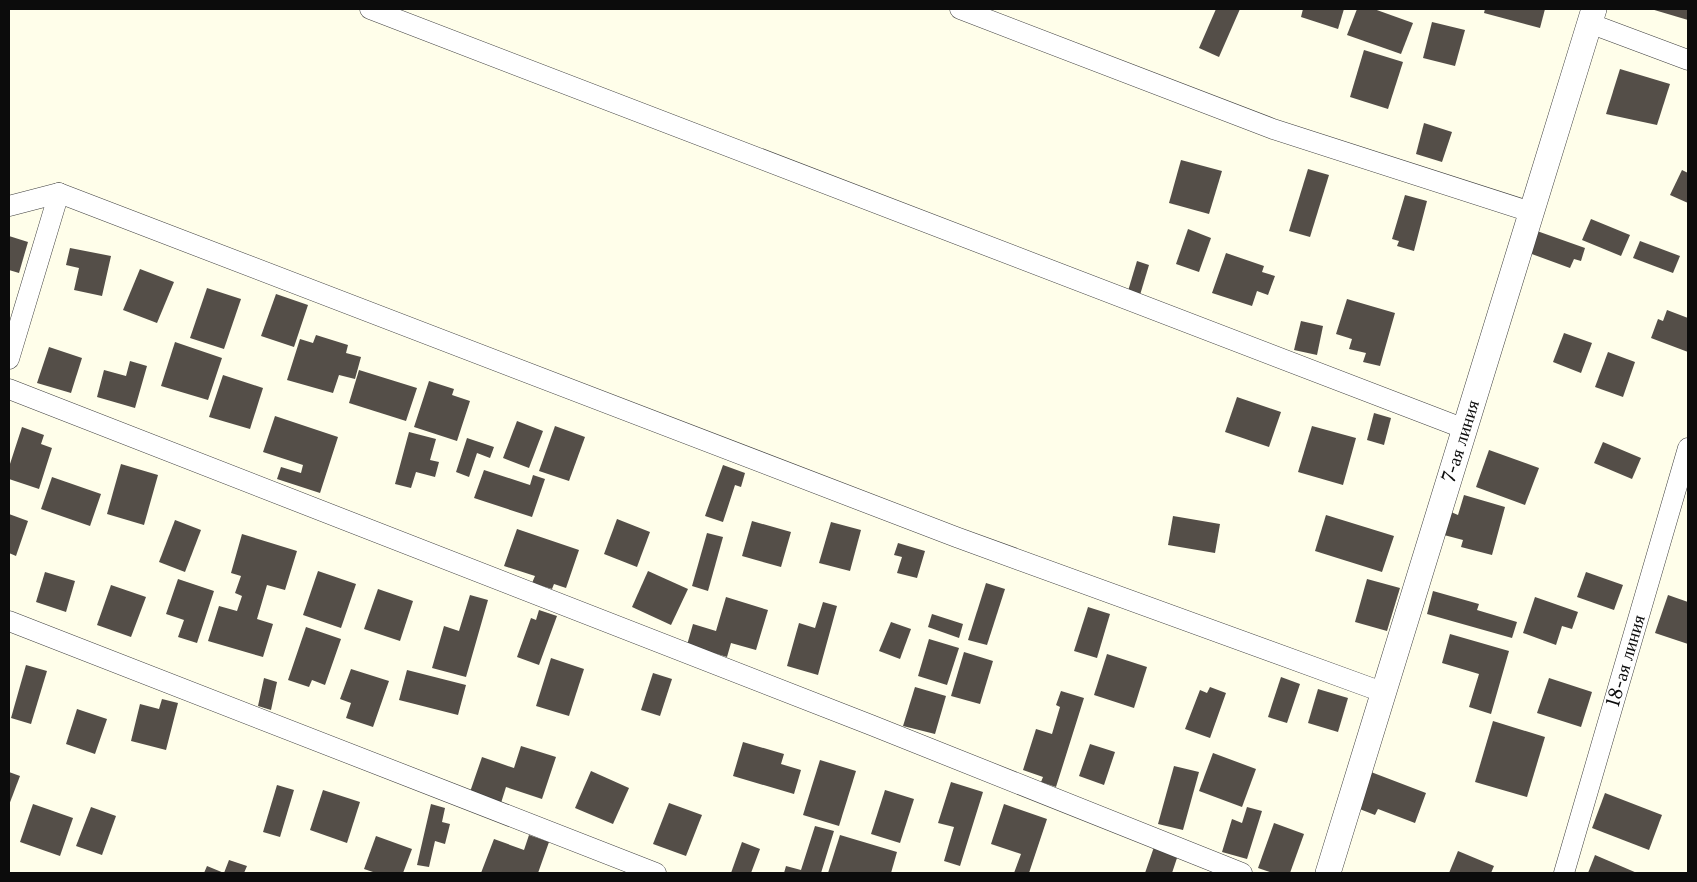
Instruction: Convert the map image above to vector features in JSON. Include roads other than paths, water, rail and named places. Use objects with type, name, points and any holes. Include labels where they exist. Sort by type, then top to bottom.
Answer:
[{"type":"street","points":[[370,9],[1465,430]]},
{"type":"street","points":[[960,9],[1273,129],[1531,212]]},
{"type":"street","points":[[1592,16],[1688,60]]},
{"type":"street","name":"7-ая линия","points":[[1328,873],[1592,16]]},
{"type":"street","points":[[9,206],[59,193],[956,537],[1385,692]]},
{"type":"street","points":[[9,359],[59,193]]},
{"type":"street","points":[[9,389],[871,724],[1242,873]]},
{"type":"street","name":"18-ая линия","points":[[1564,873],[1688,448]]},
{"type":"street","points":[[9,621],[656,873]]}]
